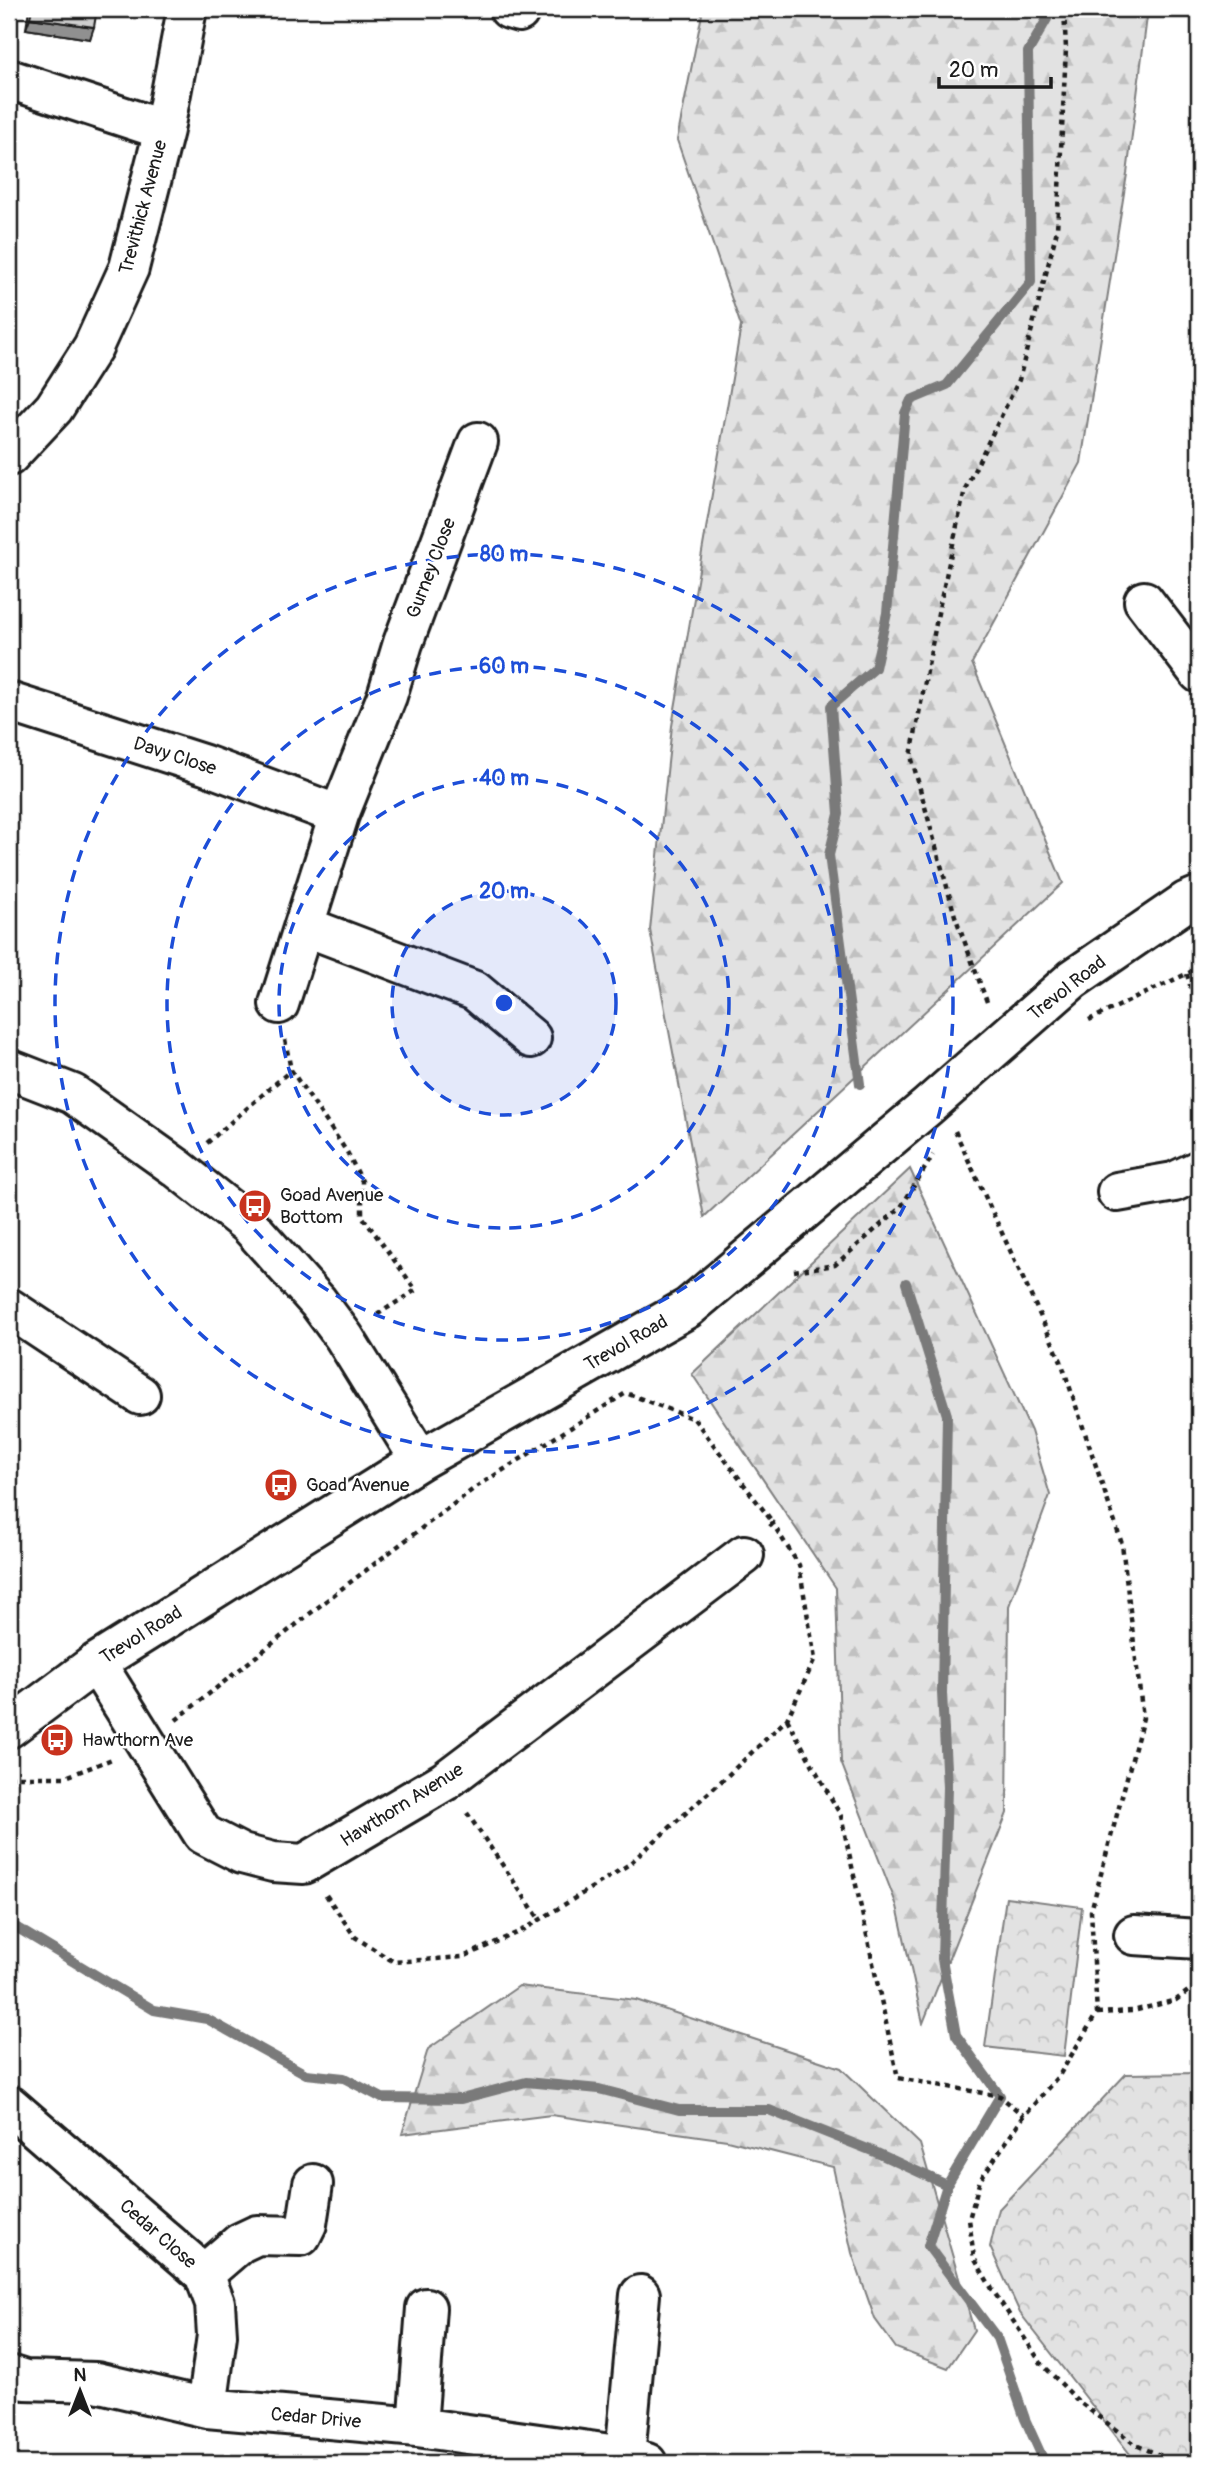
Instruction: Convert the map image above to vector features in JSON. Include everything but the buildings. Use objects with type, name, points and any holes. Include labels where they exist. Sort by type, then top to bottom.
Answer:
[{"type":"street","name":"Trevithick Avenue","points":[[9,456],[54,408],[93,346],[129,268],[164,130],[187,9]]},
{"type":"street","points":[[9,79],[164,130]]},
{"type":"street","name":"Gurney Close","points":[[339,815],[387,696],[403,643],[478,442]]},
{"type":"street","points":[[1144,601],[1199,673]]},
{"type":"street","name":"Davy Close","points":[[9,702],[205,765],[339,815]]},
{"type":"street","points":[[279,1004],[339,815]]},
{"type":"street","name":"Trevol Road","points":[[9,1728],[96,1663],[420,1460],[688,1308],[1073,979],[1187,901],[1199,896]]},
{"type":"street","points":[[304,926],[475,991],[531,1038]]},
{"type":"street","points":[[9,1069],[73,1094],[177,1168],[249,1225],[318,1301],[344,1337],[420,1460]]},
{"type":"street","points":[[1116,1192],[1174,1182],[1199,1170]]},
{"type":"street","points":[[9,1308],[140,1395]]},
{"type":"street","name":"Hawthorn Avenue","points":[[304,1864],[445,1781],[744,1555]]},
{"type":"street","points":[[96,1663],[203,1834],[242,1854],[273,1862],[304,1864]]},
{"type":"street","points":[[1134,1935],[1199,1939]]},
{"type":"street","name":"Cedar Close","points":[[9,2105],[204,2274],[215,2303],[218,2335],[207,2408]]},
{"type":"street","points":[[204,2274],[240,2244],[257,2235],[301,2236],[307,2224],[313,2184]]},
{"type":"street","name":"Cedar Drive","points":[[9,2375],[25,2380],[96,2382],[207,2408],[417,2427],[636,2460],[640,2295]]},
{"type":"street","points":[[417,2427],[426,2308]]},
{"type":"path","points":[[1002,1041],[955,916],[911,756],[965,489],[1019,380],[1057,230],[1066,49],[1064,9]]},
{"type":"path","points":[[1080,1024],[1199,968]]},
{"type":"path","points":[[1187,974],[1199,1018]]},
{"type":"path","points":[[177,1168],[291,1070],[347,1152],[362,1181],[362,1216],[416,1290],[344,1337]]},
{"type":"path","points":[[947,1137],[954,1127],[1061,1362],[1122,1544],[1143,1717],[1091,1911],[1097,2013],[1060,2074],[1024,2116],[980,2180],[969,2219],[974,2258],[1041,2363],[1078,2401],[1136,2445],[1178,2463]]},
{"type":"path","points":[[744,1261],[772,1273],[835,1265],[901,1207],[940,1146]]},
{"type":"path","points":[[9,1777],[66,1777],[147,1744],[336,1593],[476,1487],[626,1393],[694,1419],[771,1520],[799,1565],[815,1659],[787,1719],[628,1865],[540,1920],[464,1957],[394,1962],[355,1937],[304,1864]]},
{"type":"path","points":[[744,1555],[773,1523],[771,1520]]},
{"type":"path","points":[[787,1719],[841,1816],[898,2078],[1000,2096],[1024,2116]]},
{"type":"path","points":[[445,1781],[540,1920]]},
{"type":"path","points":[[1097,2013],[1133,2011],[1177,2000],[1199,1983]]},
{"type":"green space","points":[[703,9],[1148,9],[1127,174],[1081,463],[972,663],[1063,883],[704,1217],[650,930],[672,726],[741,326],[677,140]]},
{"type":"green space","points":[[910,1169],[1031,1431],[1050,1495],[1009,1606],[1007,1813],[923,2023],[897,1906],[841,1762],[836,1588],[692,1374]]},
{"type":"green space","points":[[1006,1897],[1082,1907],[1064,2056],[985,2047]]},
{"type":"green space","points":[[519,1986],[636,2000],[841,2068],[920,2144],[974,2330],[948,2368],[896,2348],[875,2319],[852,2253],[833,2167],[727,2140],[551,2115],[402,2134],[428,2049]]},
{"type":"green space","points":[[1199,2073],[1199,2463],[1137,2463],[1020,2313],[990,2247],[999,2209],[1126,2074]]},
{"type":"waterway","points":[[860,1084],[829,855],[839,814],[831,706],[875,668],[887,613],[905,413],[911,400],[947,385],[1031,282],[1028,52],[1047,19],[1047,9]]},
{"type":"waterway","points":[[906,1283],[947,1415],[942,1693],[947,1787],[942,1959],[956,2035],[1000,2096],[947,2185]]},
{"type":"waterway","points":[[9,1923],[154,2010],[207,2019],[306,2074],[344,2078],[382,2098],[461,2099],[526,2082],[599,2089],[679,2110],[769,2110],[875,2152],[947,2185],[928,2246],[997,2338],[1025,2419],[1044,2461],[1049,2463]]},
{"type":"place","name":"Goad Avenue Bottom","points":[[255,1206]]},
{"type":"place","name":"Goad Avenue","points":[[281,1485]]},
{"type":"place","name":"Hawthorn Ave","points":[[57,1740]]}]
